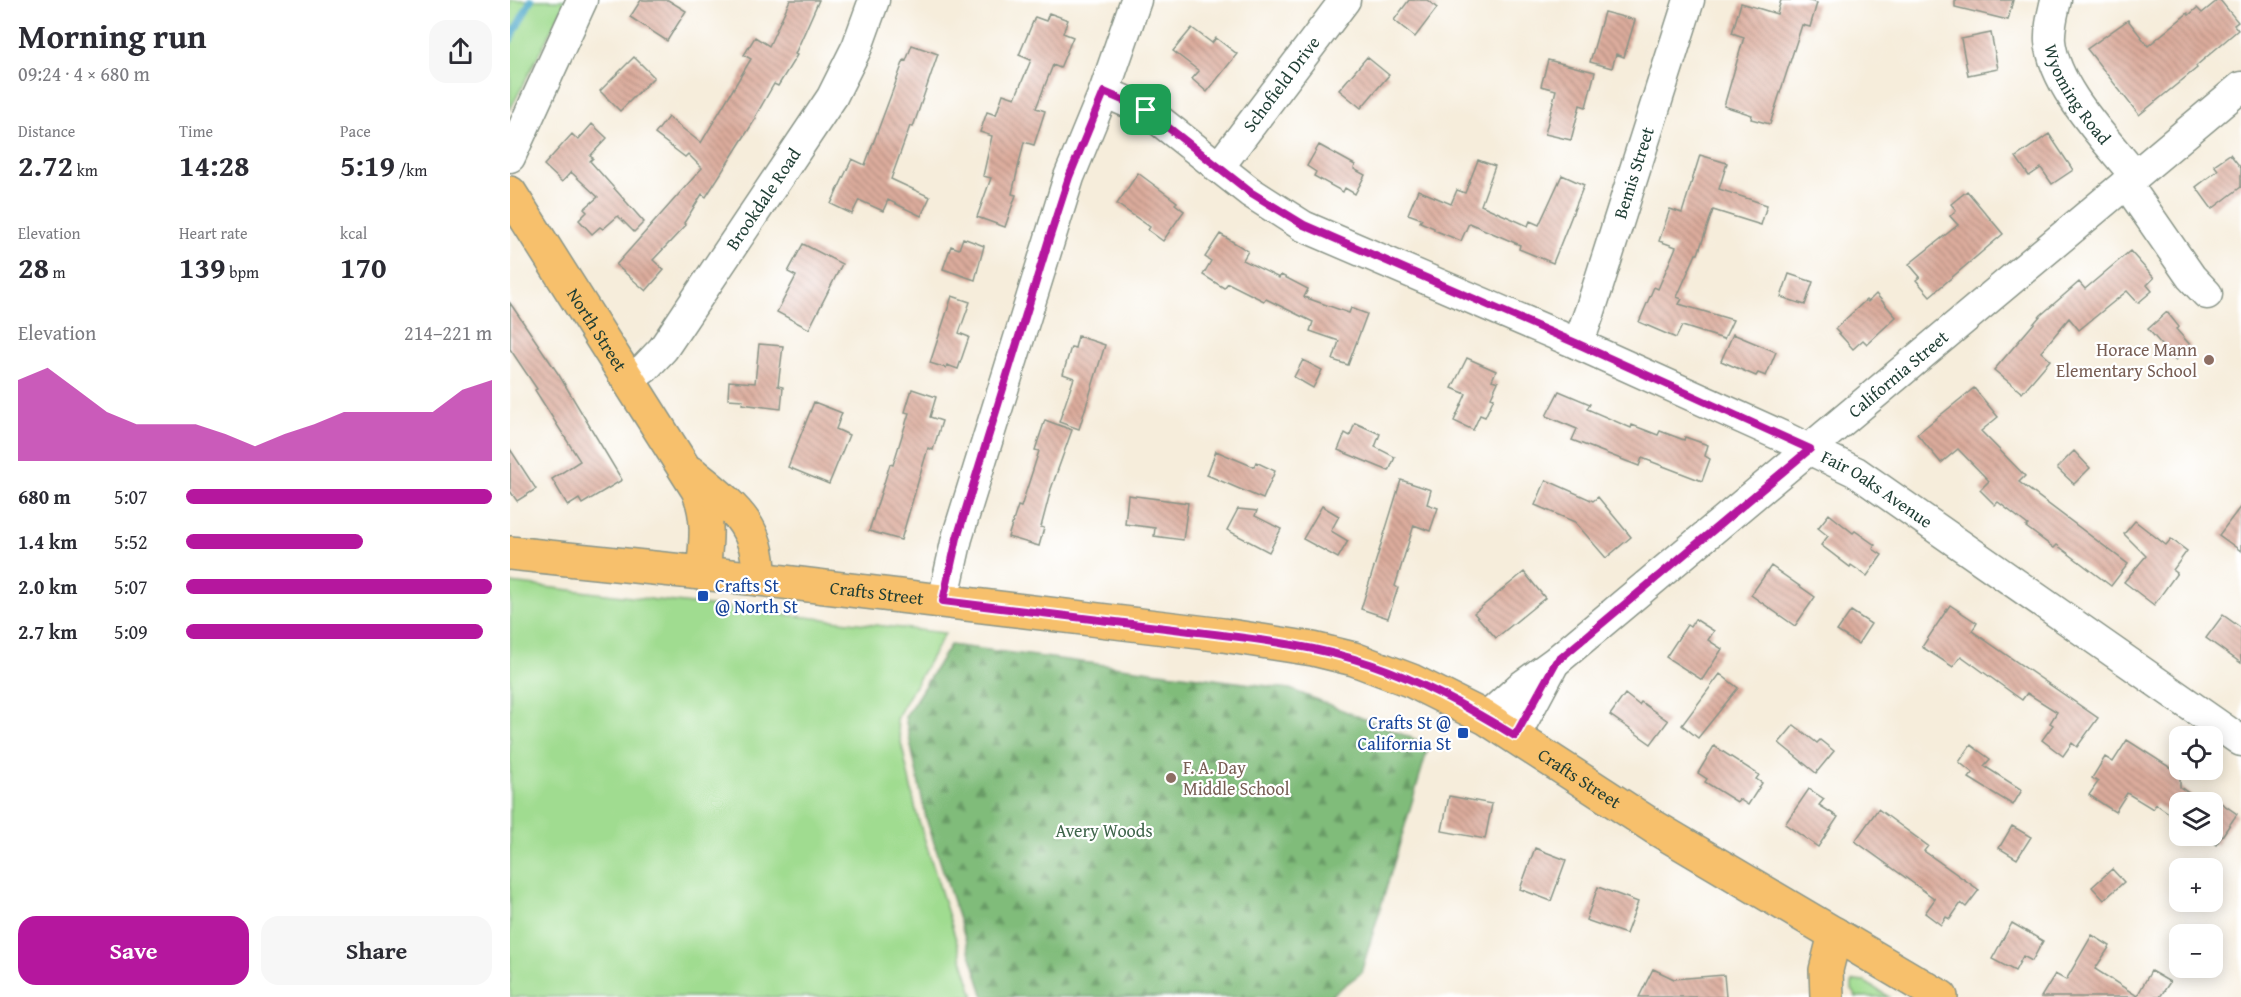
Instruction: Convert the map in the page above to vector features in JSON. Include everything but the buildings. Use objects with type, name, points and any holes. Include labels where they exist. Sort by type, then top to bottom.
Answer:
[{"type":"main road","name":"North Street","points":[[510,193],[698,490],[705,511],[706,540],[703,573]]},
{"type":"main road","name":"North Street","points":[[684,467],[723,499],[749,529],[759,553],[759,579]]},
{"type":"main road","name":"Crafts Street","points":[[510,553],[759,579],[1247,638],[1354,659],[1394,673],[1444,695],[1486,718],[1646,822],[1941,997]]},
{"type":"main road","points":[[1827,997],[1826,970],[1835,934]]},
{"type":"street","points":[[510,157],[582,0]]},
{"type":"street","name":"Brookdale Road","points":[[629,380],[645,368],[663,349],[822,114],[850,64],[874,0]]},
{"type":"street","points":[[943,601],[957,538],[1050,236],[1069,177],[1104,92],[1136,0]]},
{"type":"street","name":"Schofield Drive","points":[[1218,168],[1345,0]]},
{"type":"street","name":"Bemis Street","points":[[1578,344],[1689,0]]},
{"type":"street","name":"Wyoming Road","points":[[2056,0],[2050,40],[2061,78],[2131,179],[2191,278],[2207,294]]},
{"type":"street","name":"California Street","points":[[1486,718],[1519,688],[1556,662],[2241,87]]},
{"type":"street","name":"Fair Oaks Avenue","points":[[1104,92],[1146,110],[1267,204],[1323,235],[1578,344],[1844,465],[1868,479],[2241,741]]},
{"type":"street","name":"California Street","points":[[1515,736],[1556,662]]},
{"type":"green space","points":[[510,0],[567,0],[510,110]]},
{"type":"green space","points":[[510,583],[945,633],[896,719],[917,815],[974,997],[510,997]]},
{"type":"green space","name":"Avery Woods","points":[[950,645],[1290,689],[1429,745],[1361,973],[1329,997],[984,997],[926,818],[905,717]]},
{"type":"green space","points":[[1852,982],[1865,982],[1889,997],[1856,997],[1852,991]]},
{"type":"waterway","points":[[510,40],[531,0]]},
{"type":"place","name":"Horace Mann Elementary School","points":[[2209,360]]},
{"type":"place","name":"Crafts St @ North St","points":[[703,596]]},
{"type":"place","name":"Crafts St @ California St","points":[[1463,733]]},
{"type":"place","name":"F. A. Day Middle School","points":[[1171,778]]},
{"type":"route","points":[[1104,92],[1146,110],[1250,192],[1323,235],[1578,344],[1810,449],[1556,662],[1515,736],[1454,700],[1374,665],[1333,653],[1270,642],[943,601],[948,570],[957,538],[1050,236],[1069,177],[1104,92]]}]
